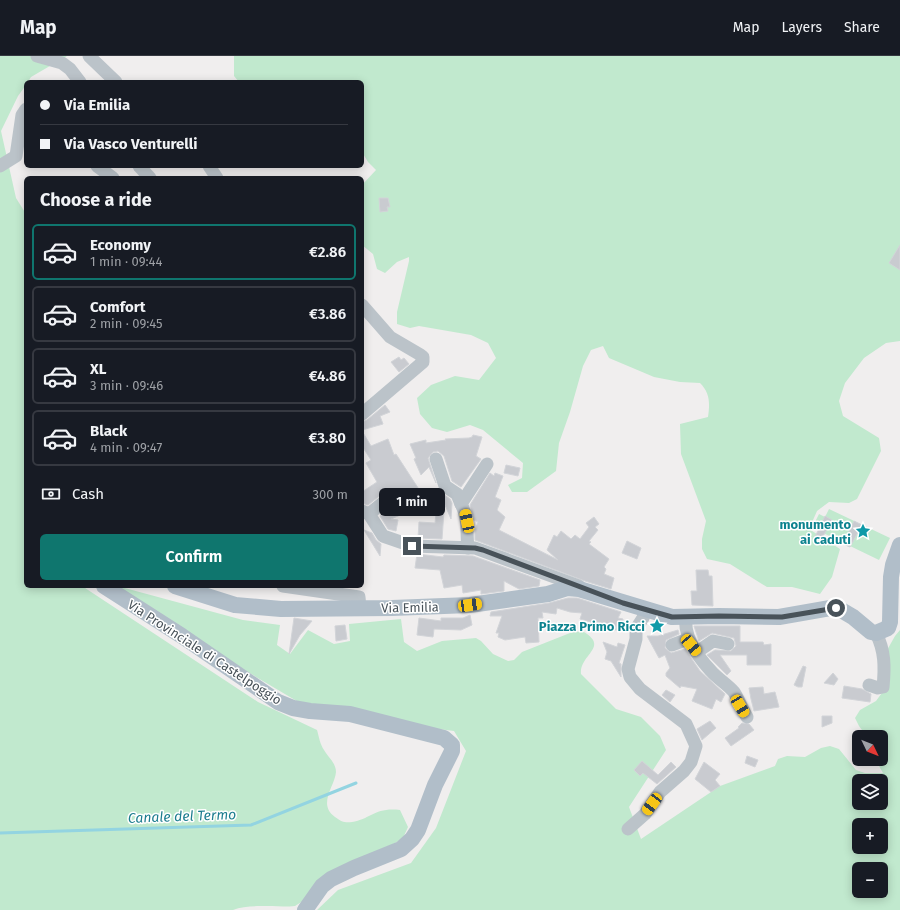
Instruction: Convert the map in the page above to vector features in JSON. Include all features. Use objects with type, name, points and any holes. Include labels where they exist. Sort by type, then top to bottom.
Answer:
[{"type":"main road","points":[[876,633],[888,628],[890,622],[891,577],[893,565],[900,545]]},
{"type":"main road","name":"Via Provinciale di Castelpoggio","points":[[107,588],[182,636],[278,702],[293,708],[310,711],[350,714],[444,738],[450,742],[452,752],[435,785],[418,830],[412,839],[401,849],[360,865],[331,879],[322,886],[305,910]]},
{"type":"main road","points":[[181,588],[235,605],[282,609],[360,608]]},
{"type":"main road","name":"Via Emilia","points":[[360,608],[470,605],[548,594],[567,588],[580,589],[672,617],[782,617],[836,608],[853,617],[871,632],[876,633]]},
{"type":"street","points":[[37,56],[62,63],[70,69],[78,80]]},
{"type":"street","points":[[89,56],[114,80]]},
{"type":"street","points":[[0,166],[16,156],[22,115],[24,112]]},
{"type":"street","points":[[100,168],[110,176]]},
{"type":"street","points":[[141,168],[148,176]]},
{"type":"street","points":[[364,307],[390,336],[423,357],[423,362],[364,412]]},
{"type":"street","points":[[436,459],[445,486],[457,494],[465,512],[467,521],[468,548]]},
{"type":"street","points":[[461,504],[487,464]]},
{"type":"street","points":[[390,497],[366,512],[381,535],[412,546],[483,550],[598,594]]},
{"type":"street","points":[[298,588],[359,597],[360,608]]},
{"type":"street","points":[[628,829],[645,814],[660,792],[684,771],[691,762],[696,746],[686,724],[640,689],[630,677],[628,670],[636,630],[646,609]]},
{"type":"street","points":[[686,616],[685,621],[688,639],[711,672],[726,684],[734,693],[747,717]]},
{"type":"street","points":[[869,685],[878,688],[883,687],[885,665],[881,644],[876,633]]},
{"type":"street","points":[[672,645],[688,639]]},
{"type":"street","points":[[696,652],[713,641],[720,641],[728,644]]},
{"type":"green space","points":[[0,56],[67,56],[31,77],[29,80],[24,80],[24,88],[18,96],[1,131],[16,198],[24,211],[24,588],[85,588],[258,702],[317,730],[323,748],[336,769],[335,777],[327,801],[327,806],[330,812],[340,820],[352,822],[385,810],[400,810],[408,827],[403,838],[295,906],[255,906],[233,910],[0,910]]},
{"type":"green space","points":[[234,56],[900,56],[900,341],[886,343],[864,358],[845,383],[839,401],[843,416],[879,438],[881,451],[857,499],[849,503],[829,502],[817,511],[809,529],[840,549],[832,577],[820,594],[792,587],[767,587],[730,564],[707,559],[702,549],[702,539],[706,521],[681,454],[680,424],[708,417],[708,398],[706,391],[700,383],[680,382],[654,377],[609,358],[603,346],[591,350],[583,366],[570,412],[559,443],[556,471],[527,492],[512,492],[508,485],[522,478],[523,463],[483,430],[470,425],[447,432],[432,428],[420,414],[417,398],[431,385],[455,376],[479,380],[496,358],[488,343],[471,335],[419,326],[410,328],[397,324],[397,312],[409,257],[397,262],[385,273],[377,269],[373,254],[364,247],[364,183],[376,170],[364,155],[364,80],[237,80],[234,76]]},
{"type":"green space","points":[[829,509],[890,538],[879,560],[819,531],[822,525],[815,522],[819,514],[825,517]]},
{"type":"green space","points":[[115,588],[125,588],[243,620],[280,625],[277,645],[290,654],[308,630],[334,644],[350,641],[349,624],[401,619],[404,642],[417,651],[442,641],[476,638],[481,641],[493,654],[508,661],[514,660],[522,652],[570,633],[582,631],[594,642],[594,646],[584,661],[581,674],[616,709],[641,717],[660,736],[666,750],[629,807],[641,839],[720,786],[775,766],[778,759],[787,756],[805,757],[821,748],[830,746],[839,749],[856,770],[865,773],[883,773],[879,766],[888,766],[888,730],[862,730],[855,718],[860,710],[876,701],[887,686],[886,652],[900,630],[900,910],[317,910],[338,890],[411,863],[436,828],[466,751],[454,731],[317,713],[204,646]]},
{"type":"building","points":[[379,198],[388,198],[390,207],[387,207],[388,211],[380,212]]},
{"type":"building","points":[[900,245],[900,270],[889,263]]},
{"type":"building","points":[[399,357],[401,360],[404,358],[409,364],[399,372],[391,362]]},
{"type":"building","points":[[385,405],[390,412],[380,416],[383,424],[364,429],[364,421]]},
{"type":"building","points":[[364,434],[371,446],[388,439],[394,455],[396,454],[422,494],[404,508],[405,513],[391,519],[398,520],[396,531],[388,529],[380,516],[397,500],[398,495],[396,492],[388,489],[368,505],[364,504],[364,491],[377,482],[366,463],[371,460],[364,449]]},
{"type":"building","points":[[473,435],[482,437],[476,456],[481,459],[461,487],[452,481],[444,456],[438,451],[433,452],[428,458],[436,483],[429,467],[421,475],[414,459],[416,458],[410,444],[426,440],[426,443],[446,440],[445,439],[469,438]]},
{"type":"building","points":[[506,465],[520,468],[518,476],[504,473]]},
{"type":"building","points":[[490,473],[494,476],[495,473],[503,476],[495,497],[501,500],[497,510],[505,517],[499,530],[558,560],[547,550],[554,535],[557,537],[561,531],[571,539],[575,535],[580,539],[589,527],[586,523],[594,517],[599,524],[595,527],[598,530],[589,541],[591,542],[589,544],[609,559],[604,567],[606,569],[604,574],[614,578],[611,589],[585,581],[475,540],[475,531],[478,522],[474,520],[470,505]]},
{"type":"building","points":[[439,491],[450,499],[452,503],[451,519]]},
{"type":"building","points":[[437,503],[444,511],[442,539],[418,538],[419,522],[435,523]]},
{"type":"building","points":[[825,516],[832,520],[820,542],[814,539]]},
{"type":"building","points":[[854,521],[862,525],[850,547],[843,544]]},
{"type":"building","points":[[364,530],[372,533],[376,540],[381,544],[380,556]]},
{"type":"building","points":[[627,541],[641,548],[637,559],[622,553]]},
{"type":"building","points":[[417,554],[443,557],[444,555],[473,556],[540,580],[539,586],[519,589],[504,581],[504,591],[481,594],[481,590],[463,593],[462,585],[444,588],[440,570],[415,568]]},
{"type":"building","points":[[696,570],[708,570],[709,576],[712,576],[713,606],[692,605],[691,591],[697,591]]},
{"type":"building","points":[[568,598],[577,598],[621,612],[618,618],[623,619],[623,630],[612,630],[612,628],[590,623],[591,622],[580,619],[582,613],[570,612],[557,608],[556,614],[542,612],[543,618],[538,618],[539,642],[526,643],[525,637],[505,640],[498,637],[499,633],[496,633],[502,616],[490,616],[491,612],[549,603]]},
{"type":"building","points":[[470,615],[472,625],[461,630],[434,629],[433,637],[417,635],[419,618],[441,621],[441,618],[463,618]]},
{"type":"building","points":[[294,618],[312,621],[300,635],[289,654]]},
{"type":"building","points":[[345,625],[347,639],[336,641],[335,626]]},
{"type":"building","points":[[694,626],[740,626],[740,642],[763,642],[764,645],[771,644],[771,665],[747,665],[747,655],[720,655],[731,671],[727,675],[707,655],[715,650],[731,651],[736,646],[734,638],[712,633],[699,641]]},
{"type":"building","points":[[678,630],[679,634],[666,640],[665,648],[671,653],[685,649],[700,671],[725,694],[721,702],[716,699],[712,709],[692,701],[697,689],[681,686],[680,688],[666,676],[666,673],[670,668],[665,655],[659,658],[647,636],[658,636]]},
{"type":"building","points":[[603,642],[617,647],[618,643],[625,645],[619,663],[621,664],[621,677],[611,661],[605,659],[607,652]]},
{"type":"building","points":[[803,666],[806,667],[802,687],[798,687],[794,685]]},
{"type":"building","points":[[833,673],[838,679],[834,685],[824,683]]},
{"type":"building","points":[[844,686],[862,689],[871,694],[870,702],[842,698]]},
{"type":"building","points":[[763,687],[764,694],[775,692],[779,707],[754,711],[749,688]]},
{"type":"building","points":[[666,690],[675,695],[670,702],[662,695]]},
{"type":"building","points":[[822,716],[832,716],[832,723],[822,727]]},
{"type":"building","points":[[710,721],[716,728],[702,740],[697,729]]},
{"type":"building","points":[[742,723],[749,724],[754,730],[731,746],[725,738],[739,728],[738,727]]},
{"type":"building","points":[[747,756],[758,760],[755,767],[745,763]]},
{"type":"building","points":[[642,761],[658,775],[671,762],[676,767],[657,784],[643,773],[640,776],[634,770]]},
{"type":"building","points":[[704,762],[720,774],[715,780],[720,786],[711,792],[695,779]]},
{"type":"waterway","name":"Canale del Termo","points":[[0,833],[251,825],[356,783]]},
{"type":"place","name":"monumento ai caduti","points":[[863,531]]},
{"type":"place","name":"Piazza Primo Ricci","points":[[657,626]]},
{"type":"route","points":[[412,546],[475,548],[483,550],[623,603],[672,617],[782,617],[826,608],[836,608]]}]
